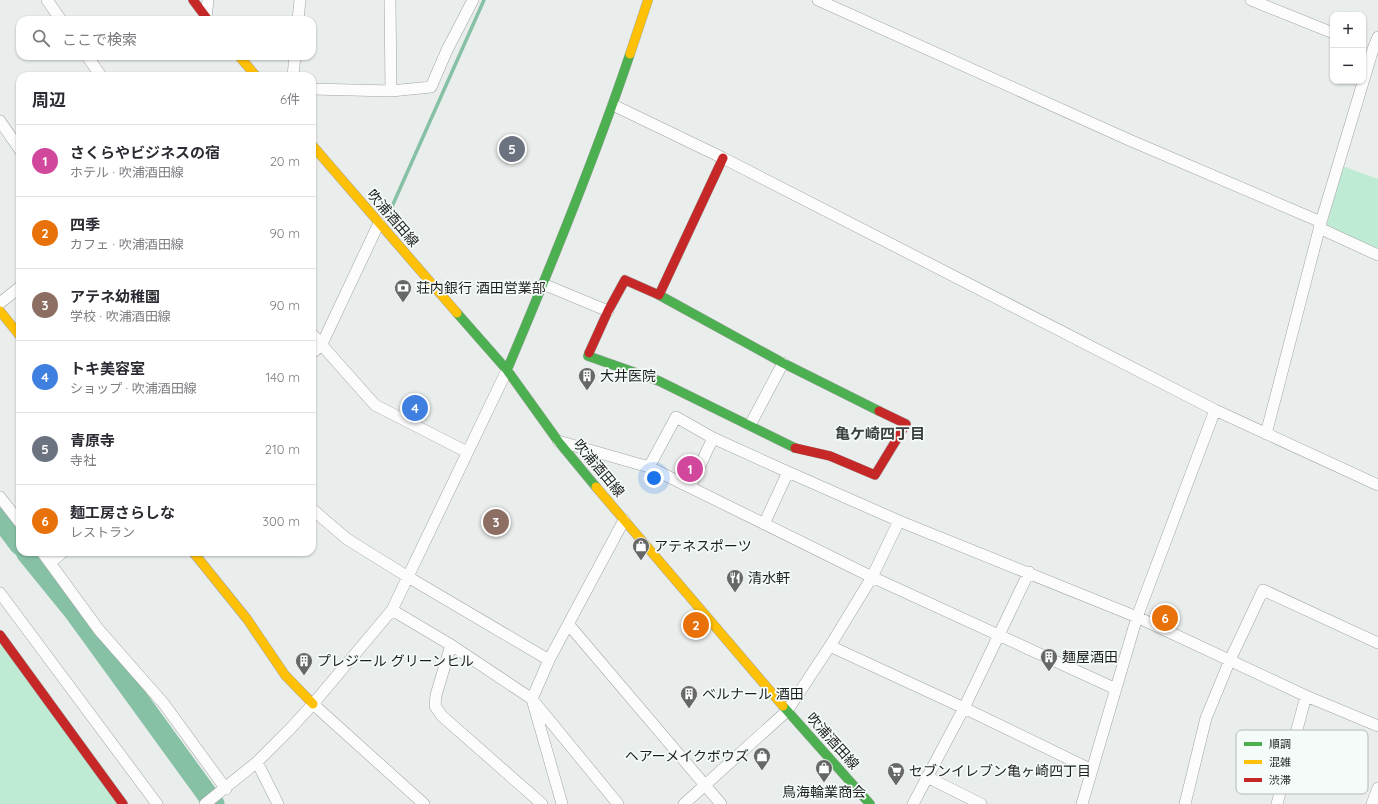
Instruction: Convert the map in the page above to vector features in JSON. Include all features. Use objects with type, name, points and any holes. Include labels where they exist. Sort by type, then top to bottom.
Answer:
[{"type":"street","points":[[47,0],[58,16]]},
{"type":"street","points":[[193,0],[205,16]]},
{"type":"street","points":[[207,16],[208,0]]},
{"type":"street","points":[[298,16],[300,0]]},
{"type":"street","points":[[390,0],[390,91]]},
{"type":"street","points":[[316,89],[390,91],[431,87],[447,50],[473,0]]},
{"type":"street","points":[[205,804],[226,789],[257,762],[313,704],[392,610],[507,370],[543,284],[612,105],[648,0]]},
{"type":"street","points":[[818,0],[1320,225],[1378,255]]},
{"type":"street","points":[[1251,0],[1330,32]]},
{"type":"street","points":[[1266,434],[1320,225],[1371,49],[1378,37]]},
{"type":"street","points":[[90,60],[98,72]]},
{"type":"street","points":[[242,60],[253,72]]},
{"type":"street","points":[[293,72],[295,60]]},
{"type":"street","points":[[612,105],[722,158],[1215,410],[1378,485]]},
{"type":"street","points":[[0,121],[16,144]]},
{"type":"street","name":"吹浦酒田線","points":[[316,150],[507,370],[558,441],[624,520],[787,711],[870,804]]},
{"type":"street","points":[[659,295],[722,158]]},
{"type":"street","points":[[316,350],[321,346],[379,223]]},
{"type":"street","points":[[625,280],[659,295],[783,363],[906,424],[875,475],[830,456],[799,450],[659,381],[588,356],[608,311],[625,280]]},
{"type":"street","points":[[543,284],[608,311]]},
{"type":"street","points":[[0,303],[16,290]]},
{"type":"street","points":[[0,311],[16,331]]},
{"type":"street","points":[[316,339],[375,405],[467,452]]},
{"type":"street","points":[[750,425],[783,363]]},
{"type":"street","points":[[1082,804],[1137,617],[1215,410]]},
{"type":"street","points":[[648,467],[676,417],[713,438],[788,472],[899,520],[1137,617],[1306,696],[1378,726]]},
{"type":"street","points":[[690,487],[713,438]]},
{"type":"street","points":[[558,441],[648,467],[872,577],[1116,689]]},
{"type":"street","points":[[764,524],[788,472]]},
{"type":"street","points":[[0,497],[16,518]]},
{"type":"street","points":[[316,512],[347,539],[408,577],[549,660]]},
{"type":"street","points":[[562,804],[532,699],[549,660],[624,520]]},
{"type":"street","points":[[684,804],[787,711],[830,646],[872,577],[899,520]]},
{"type":"street","points":[[45,556],[99,630],[164,704],[226,789]]},
{"type":"street","points":[[50,563],[58,556]]},
{"type":"street","points":[[196,556],[246,619],[285,674],[304,697],[424,804]]},
{"type":"street","points":[[913,804],[964,708],[1029,572]]},
{"type":"street","points":[[1185,804],[1206,718],[1230,660],[1263,590],[1378,643]]},
{"type":"street","points":[[0,594],[157,804]]},
{"type":"street","points":[[392,610],[451,645],[532,699],[615,800],[602,804]]},
{"type":"street","points":[[569,625],[721,804]]},
{"type":"street","points":[[0,635],[123,804]]},
{"type":"street","points":[[451,645],[434,706],[442,716],[542,804]]},
{"type":"street","points":[[830,646],[964,708],[1092,770]]},
{"type":"street","points":[[1297,730],[1306,696]]},
{"type":"street","points":[[257,762],[278,804]]},
{"type":"street","points":[[927,777],[981,804]]},
{"type":"street","points":[[1372,804],[1378,788]]},
{"type":"street","points":[[1277,804],[1280,794]]},
{"type":"green space","points":[[1342,166],[1378,179],[1378,252],[1326,228]]},
{"type":"green space","points":[[0,642],[120,804],[0,804]]},
{"type":"waterway","points":[[390,211],[484,0]]},
{"type":"waterway","points":[[0,518],[16,540]]},
{"type":"waterway","points":[[29,556],[74,611],[214,804]]},
{"type":"traffic: fast","points":[[507,370],[572,213],[630,54]]},
{"type":"traffic: fast","points":[[659,295],[783,363],[879,411]]},
{"type":"traffic: fast","points":[[457,313],[507,370],[558,441],[596,487]]},
{"type":"traffic: fast","points":[[589,353],[588,356],[659,381],[795,448]]},
{"type":"traffic: fast","points":[[783,706],[870,804]]},
{"type":"traffic: slow","points":[[630,54],[648,0]]},
{"type":"traffic: slow","points":[[242,60],[253,72]]},
{"type":"traffic: slow","points":[[316,150],[457,313]]},
{"type":"traffic: slow","points":[[0,311],[16,331]]},
{"type":"traffic: slow","points":[[596,487],[783,706]]},
{"type":"traffic: slow","points":[[196,556],[247,619],[285,675],[313,704]]},
{"type":"traffic: jam","points":[[193,0],[205,16]]},
{"type":"traffic: jam","points":[[589,353],[608,311],[625,280],[659,295],[723,158]]},
{"type":"traffic: jam","points":[[795,448],[830,456],[875,475],[906,424],[879,411]]},
{"type":"traffic: jam","points":[[0,635],[123,804]]},
{"type":"place","name":"青原寺","points":[[512,149]]},
{"type":"place","name":"荘内銀行 酒田営業部","points":[[403,303]]},
{"type":"place","name":"大井医院","points":[[587,391]]},
{"type":"place","name":"トキ美容室","points":[[415,408]]},
{"type":"place","name":"さくらやビジネスの宿","points":[[690,469]]},
{"type":"place","name":"アテネ幼稚園","points":[[496,522]]},
{"type":"place","name":"アテネスポーツ","points":[[641,561]]},
{"type":"place","name":"清水軒","points":[[735,593]]},
{"type":"place","name":"麺工房さらしな","points":[[1165,618]]},
{"type":"place","name":"四季","points":[[696,625]]},
{"type":"place","name":"麺屋酒田","points":[[1049,672]]},
{"type":"place","name":"プレジール グリーンヒル","points":[[304,676]]},
{"type":"place","name":"ベルナール 酒田","points":[[689,709]]},
{"type":"place","name":"ヘアーメイクボウズ","points":[[762,771]]},
{"type":"place","name":"鳥海輪業商会","points":[[824,783]]},
{"type":"place","name":"セブンイレブン亀ヶ崎四丁目","points":[[896,786]]},
{"type":"district","name":"亀ケ崎四丁目","points":[[880,434]]}]
